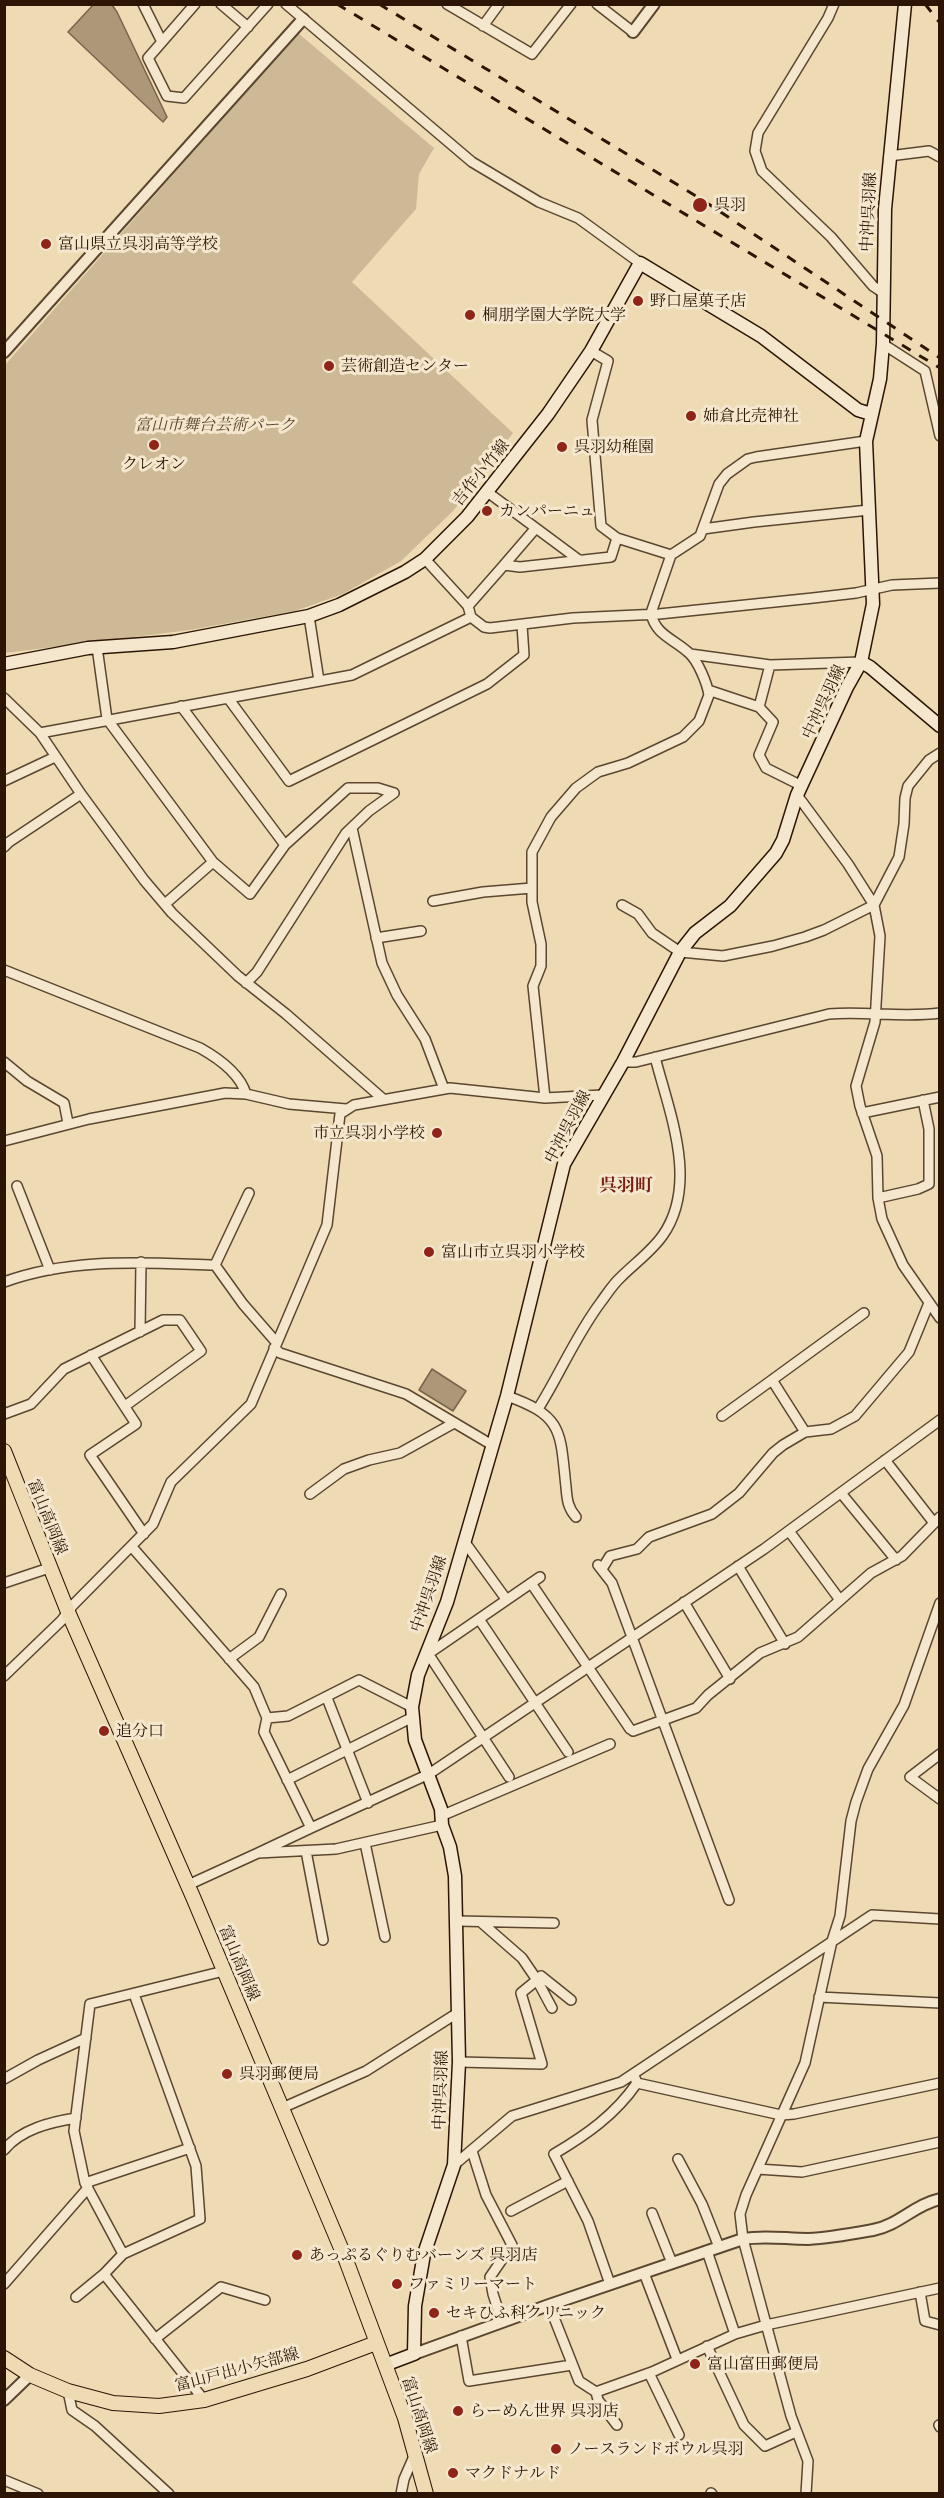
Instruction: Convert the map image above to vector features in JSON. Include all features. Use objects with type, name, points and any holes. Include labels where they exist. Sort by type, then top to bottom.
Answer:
[{"type":"main road","name":"中沖呉羽線","points":[[414,2354],[415,2306],[424,2254],[454,2165],[459,2062],[454,1876],[441,1809],[415,1740],[413,1712],[418,1675],[447,1602],[507,1396],[564,1164],[623,1062],[680,952],[695,933],[730,906],[766,867],[783,840],[800,791],[847,687],[861,662],[870,627],[873,589],[866,441],[879,379],[883,344],[885,209],[906,4]]},
{"type":"main road","name":"吉作小竹線","points":[[4,664],[97,647],[173,642],[309,616],[390,582],[425,559],[467,517],[548,414],[591,351],[640,263]]},
{"type":"main road","points":[[640,263],[761,336],[858,410],[871,414]]},
{"type":"main road","points":[[861,662],[870,667],[939,726]]},
{"type":"main road","name":"富山高岡線","points":[[4,1451],[49,1568],[188,1885],[346,2260],[385,2364],[426,2493]]},
{"type":"main road","name":"富山戸出小矢部線","points":[[4,2358],[30,2375],[68,2391],[113,2403],[147,2406],[185,2404],[204,2400],[307,2369],[376,2343]]},
{"type":"main road","points":[[385,2364],[414,2354]]},
{"type":"street","points":[[144,4],[162,42]]},
{"type":"street","points":[[195,4],[148,58],[167,96],[184,98],[268,4]]},
{"type":"street","points":[[221,4],[248,27]]},
{"type":"street","points":[[286,4],[472,162],[539,202],[578,218],[640,263]]},
{"type":"street","points":[[447,4],[532,54],[571,4]]},
{"type":"street","points":[[483,26],[499,4]]},
{"type":"street","points":[[597,4],[633,32],[654,4]]},
{"type":"street","points":[[834,4],[828,18],[758,133],[755,151],[762,171],[806,212],[882,292]]},
{"type":"street","points":[[4,352],[303,19]]},
{"type":"street","points":[[889,156],[929,151],[939,157]]},
{"type":"street","points":[[883,344],[925,371],[939,436]]},
{"type":"street","points":[[591,351],[608,361],[592,420],[601,526],[617,538],[671,555]]},
{"type":"street","points":[[545,1098],[533,986],[541,966],[541,944],[533,912],[532,852],[551,817],[566,799],[591,776],[645,756],[683,737],[699,721],[707,701],[708,690],[690,654],[662,633],[653,622],[651,613],[671,555],[700,536],[722,480],[748,459],[781,452],[866,441]]},
{"type":"street","points":[[486,491],[579,560]]},
{"type":"street","points":[[703,529],[869,510]]},
{"type":"street","points":[[468,606],[535,529]]},
{"type":"street","points":[[504,565],[520,567],[611,556],[617,538]]},
{"type":"street","points":[[425,559],[468,606],[471,616],[484,627],[490,628],[522,626],[573,618],[813,598],[856,593],[891,585],[939,583]]},
{"type":"street","points":[[309,616],[319,681]]},
{"type":"street","points":[[40,733],[351,675],[471,616]]},
{"type":"street","points":[[228,698],[289,782],[488,684],[524,655],[522,626]]},
{"type":"street","points":[[97,647],[107,719],[213,862],[250,894],[285,845],[348,788],[378,788],[394,793],[352,828],[332,852],[257,972],[246,983]]},
{"type":"street","points":[[690,654],[770,665],[861,662]]},
{"type":"street","points":[[759,707],[770,665]]},
{"type":"street","points":[[708,690],[759,707],[773,722],[759,754],[766,768],[800,791],[874,905],[880,936],[876,1013],[856,1086],[862,1113],[877,1156],[878,1198],[882,1219],[903,1265],[939,1318]]},
{"type":"street","points":[[4,698],[40,733],[81,794],[165,904],[246,983],[295,1022],[383,1099]]},
{"type":"street","points":[[181,706],[285,845]]},
{"type":"street","points":[[622,905],[638,914],[652,933],[680,952],[723,956],[773,946],[824,930],[874,905],[899,857],[905,798],[909,786],[929,760],[939,753]]},
{"type":"street","points":[[4,780],[55,757]]},
{"type":"street","points":[[4,847],[81,794]]},
{"type":"street","points":[[352,828],[376,938],[388,978],[425,1039],[444,1089]]},
{"type":"street","points":[[165,904],[213,862]]},
{"type":"street","points":[[433,901],[483,892],[532,888]]},
{"type":"street","points":[[376,938],[422,931]]},
{"type":"street","points":[[4,970],[200,1048],[225,1065],[244,1086],[246,1094]]},
{"type":"street","points":[[623,1062],[636,1062],[829,1014],[924,1015],[939,1013]]},
{"type":"street","points":[[538,1409],[577,1337],[599,1305],[618,1279],[662,1237],[674,1216],[680,1194],[680,1169],[675,1134],[655,1057]]},
{"type":"street","points":[[4,1062],[27,1081],[64,1103],[68,1123]]},
{"type":"street","points":[[4,1141],[68,1123],[225,1093],[246,1094],[289,1104],[346,1109],[383,1099],[444,1089],[545,1098],[603,1095]]},
{"type":"street","points":[[862,1113],[939,1097]]},
{"type":"street","points":[[923,1100],[929,1129],[929,1184]]},
{"type":"street","points":[[4,1676],[144,1534],[158,1514],[171,1482],[251,1404],[327,1225],[337,1122],[340,1114],[346,1109]]},
{"type":"street","points":[[929,1129],[939,1129]]},
{"type":"street","points":[[878,1198],[918,1189],[929,1184],[939,1188]]},
{"type":"street","points":[[17,1186],[50,1270]]},
{"type":"street","points":[[215,1265],[249,1193]]},
{"type":"street","points":[[4,1282],[50,1270],[88,1264],[141,1262],[215,1265]]},
{"type":"street","points":[[140,1332],[141,1262]]},
{"type":"street","points":[[215,1265],[280,1353],[406,1394],[492,1445]]},
{"type":"street","points":[[729,1900],[633,1636],[612,1583],[600,1567],[610,1556],[637,1549],[649,1537],[704,1518],[719,1510],[739,1493],[773,1453],[805,1432],[831,1429],[855,1416],[909,1352],[929,1303]]},
{"type":"street","points":[[722,1416],[864,1314]]},
{"type":"street","points":[[4,1414],[31,1404],[64,1369],[163,1320],[180,1320],[201,1351],[125,1406]]},
{"type":"street","points":[[91,1355],[136,1424],[90,1455],[144,1534]]},
{"type":"street","points":[[772,1380],[805,1432]]},
{"type":"street","points":[[507,1396],[538,1409],[552,1420],[562,1456],[568,1504],[576,1517]]},
{"type":"street","points":[[188,1885],[429,1774],[789,1531],[939,1420]]},
{"type":"street","points":[[310,1494],[344,1469],[400,1453],[453,1423]]},
{"type":"street","points":[[531,1583],[631,1730],[664,1720],[696,1708],[708,1695],[760,1653],[798,1637],[871,1573],[896,1560],[937,1520],[885,1460]]},
{"type":"street","points":[[841,1493],[896,1560]]},
{"type":"street","points":[[789,1531],[840,1600]]},
{"type":"street","points":[[464,1541],[506,1599]]},
{"type":"street","points":[[132,1547],[254,1688],[267,1718],[264,1732],[311,1828]]},
{"type":"street","points":[[738,1566],[785,1644]]},
{"type":"street","points":[[4,1583],[49,1568]]},
{"type":"street","points":[[425,1656],[540,1577]]},
{"type":"street","points":[[229,1659],[259,1637],[281,1594]]},
{"type":"street","points":[[684,1602],[730,1679]]},
{"type":"street","points":[[806,2493],[808,2461],[796,2432],[766,2325],[743,2239],[740,2214],[805,2063],[832,1941],[840,1916],[851,1821],[856,1802],[868,1769],[904,1705],[938,1610]]},
{"type":"street","points":[[479,1619],[568,1752]]},
{"type":"street","points":[[425,1656],[431,1658],[509,1777]]},
{"type":"street","points":[[267,1718],[288,1716],[359,1680],[413,1712],[348,1750],[287,1780]]},
{"type":"street","points":[[327,1698],[369,1803]]},
{"type":"street","points":[[258,1853],[336,1849],[442,1821],[610,1744]]},
{"type":"street","points":[[939,1754],[910,1777],[939,1799]]},
{"type":"street","points":[[365,1843],[385,1937]]},
{"type":"street","points":[[306,1851],[323,1940]]},
{"type":"street","points":[[454,2165],[512,2116],[621,2082],[872,1915],[939,1919]]},
{"type":"street","points":[[457,1922],[554,1923]]},
{"type":"street","points":[[482,1923],[522,1958],[552,2008]]},
{"type":"street","points":[[123,2254],[87,2185],[74,2131],[90,2004],[224,1971]]},
{"type":"street","points":[[459,2062],[542,2064],[520,1993],[541,1976],[571,2000]]},
{"type":"street","points":[[76,2297],[104,2274],[123,2254],[200,2219],[196,2166],[134,1994]]},
{"type":"street","points":[[819,1997],[939,2003]]},
{"type":"street","points":[[282,2108],[366,2071],[459,2012]]},
{"type":"street","points":[[4,2079],[86,2038]]},
{"type":"street","points":[[610,2284],[588,2221],[554,2154],[579,2140],[625,2100],[636,2083],[634,2073]]},
{"type":"street","points":[[636,2083],[781,2115],[939,2083]]},
{"type":"street","points":[[4,2150],[27,2132],[53,2121],[76,2118]]},
{"type":"street","points":[[758,2169],[802,2172],[939,2142]]},
{"type":"street","points":[[4,2284],[87,2185],[190,2148]]},
{"type":"street","points":[[472,2151],[486,2195],[512,2245],[490,2277],[502,2322]]},
{"type":"street","points":[[678,2159],[702,2204],[719,2247]]},
{"type":"street","points":[[511,2211],[568,2181]]},
{"type":"street","points":[[414,2354],[743,2239],[770,2237],[807,2239],[875,2230],[893,2224],[929,2202],[939,2199]]},
{"type":"street","points":[[652,2213],[672,2263]]},
{"type":"street","points":[[707,2251],[735,2334]]},
{"type":"street","points":[[644,2273],[677,2359]]},
{"type":"street","points":[[104,2274],[204,2400]]},
{"type":"street","points":[[155,2339],[221,2287],[265,2300]]},
{"type":"street","points":[[596,2392],[649,2373],[735,2334],[766,2325],[939,2288]]},
{"type":"street","points":[[920,2292],[925,2320],[939,2325]]},
{"type":"street","points":[[549,2305],[579,2381],[596,2392],[598,2400],[617,2425]]},
{"type":"street","points":[[461,2337],[469,2380],[572,2365]]},
{"type":"street","points":[[707,2346],[744,2425],[765,2446],[796,2432]]},
{"type":"street","points":[[649,2373],[679,2435]]},
{"type":"street","points":[[4,2400],[30,2375]]},
{"type":"street","points":[[68,2391],[72,2410],[95,2426],[169,2493]]},
{"type":"street","points":[[401,2493],[404,2479],[415,2454]]},
{"type":"street","points":[[4,2480],[38,2493]]},
{"type":"green space","name":"富山市舞台芸術パーク","points":[[298,33],[434,148],[419,174],[416,209],[352,282],[513,433],[453,511],[401,561],[343,594],[295,611],[190,630],[5,653],[5,365]]},
{"type":"shaded area","points":[[93,5],[112,5],[117,12],[167,117],[163,122],[68,32]]},
{"type":"shaded area","points":[[432,1369],[466,1391],[453,1411],[419,1390]]},
{"type":"railway","points":[[337,4],[940,368]]},
{"type":"railway","points":[[379,4],[701,199],[940,358]]},
{"type":"railway","points":[[925,4],[940,23]]},
{"type":"place","name":"呉羽","points":[[700,205]]},
{"type":"place","name":"富山県立呉羽高等学校","points":[[46,244]]},
{"type":"place","name":"野口屋菓子店","points":[[638,301]]},
{"type":"place","name":"桐朋学園大学院大学","points":[[470,315]]},
{"type":"place","name":"芸術創造センター","points":[[329,366]]},
{"type":"place","name":"姉倉比売神社","points":[[691,416]]},
{"type":"place","name":"クレオン","points":[[154,445]]},
{"type":"place","name":"呉羽幼稚園","points":[[562,447]]},
{"type":"place","name":"カンパーニュ","points":[[487,511]]},
{"type":"place","name":"市立呉羽小学校","points":[[437,1133]]},
{"type":"place","name":"富山市立呉羽小学校","points":[[429,1252]]},
{"type":"place","name":"追分口","points":[[104,1731]]},
{"type":"place","name":"呉羽郵便局","points":[[227,2074]]},
{"type":"place","name":"あっぷるぐりむバーンズ 呉羽店","points":[[297,2255]]},
{"type":"place","name":"ファミリーマート","points":[[397,2284]]},
{"type":"place","name":"セキひふ科クリニック","points":[[434,2313]]},
{"type":"place","name":"富山富田郵便局","points":[[695,2364]]},
{"type":"place","name":"らーめん世界 呉羽店","points":[[458,2411]]},
{"type":"place","name":"ノースランドボウル呉羽","points":[[556,2449]]},
{"type":"place","name":"マクドナルド","points":[[453,2473]]},
{"type":"district","name":"呉羽町","points":[[626,1186]]}]
